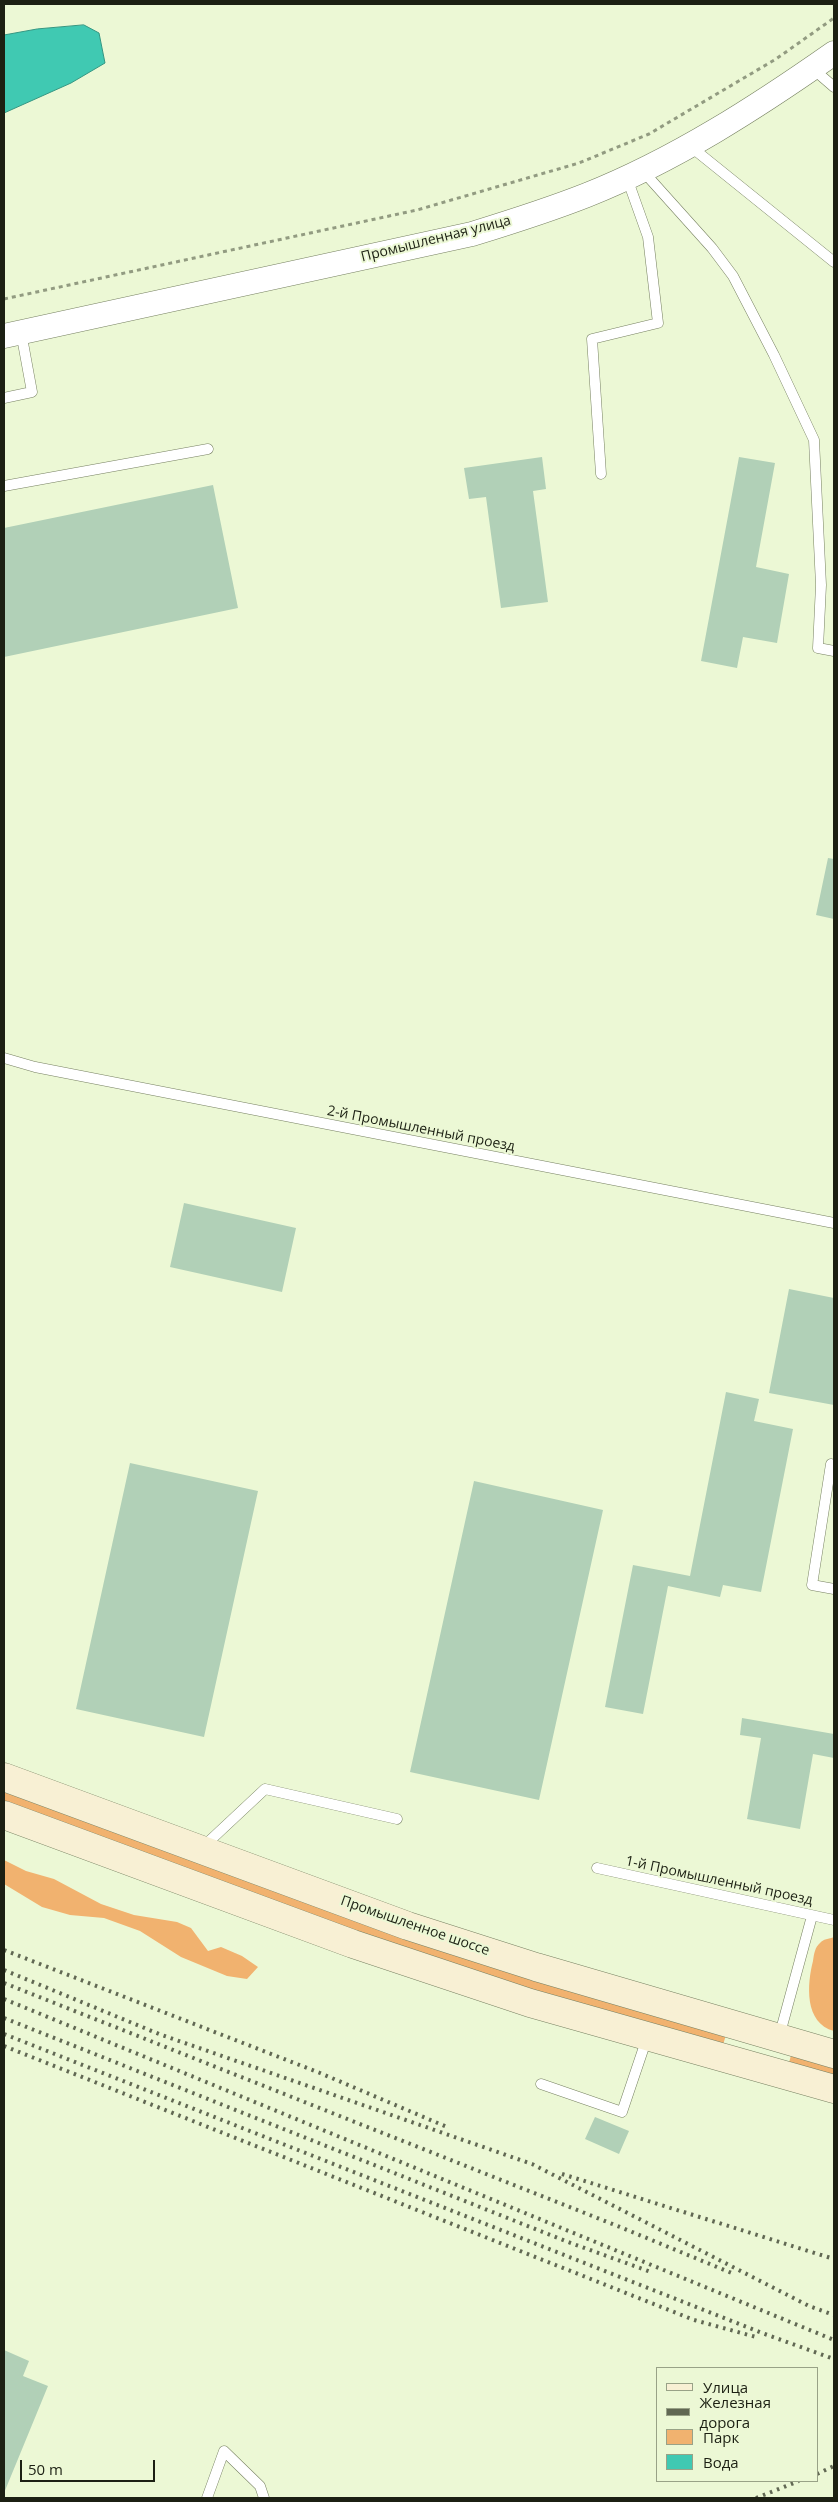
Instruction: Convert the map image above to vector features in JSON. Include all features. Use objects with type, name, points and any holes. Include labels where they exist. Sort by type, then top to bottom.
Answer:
[{"type":"main road","name":"Промышленное шоссе","points":[[4,1777],[418,1929],[536,1967],[834,2054]]},
{"type":"main road","points":[[4,1815],[353,1944],[530,2003],[768,2072],[834,2089]]},
{"type":"main road","points":[[768,2072],[779,2037]]},
{"type":"street","name":"Промышленная улица","points":[[12,334],[472,234],[589,195],[690,146],[834,53]]},
{"type":"lane","points":[[812,68],[834,87]]},
{"type":"lane","points":[[690,146],[834,262]]},
{"type":"lane","points":[[601,474],[592,339],[658,323],[648,236],[634,173]]},
{"type":"lane","points":[[634,173],[712,248],[733,276],[774,355],[814,440],[821,585],[818,648],[834,651]]},
{"type":"lane","points":[[4,398],[32,392],[12,334]]},
{"type":"lane","points":[[4,486],[208,449]]},
{"type":"lane","name":"2-й Промышленный проезд","points":[[4,1058],[35,1068],[834,1223]]},
{"type":"lane","points":[[831,1464],[812,1585],[834,1590]]},
{"type":"lane","points":[[200,1849],[265,1789],[397,1818]]},
{"type":"lane","name":"1-й Промышленный проезд","points":[[597,1868],[834,1920]]},
{"type":"lane","points":[[779,2037],[812,1916]]},
{"type":"lane","points":[[542,2084],[622,2112],[647,2037]]},
{"type":"lane","points":[[207,2498],[224,2451],[260,2486],[264,2498]]},
{"type":"path","points":[[4,298],[417,210],[579,163],[648,134],[776,59],[834,18]]},
{"type":"green space","points":[[4,1788],[726,2035],[722,2048],[385,1944],[4,1804]]},
{"type":"green space","points":[[4,1860],[26,1871],[54,1879],[101,1904],[134,1915],[177,1922],[191,1928],[208,1951],[221,1947],[242,1956],[258,1967],[247,1979],[227,1976],[181,1957],[140,1931],[104,1918],[70,1915],[42,1907],[4,1884]]},
{"type":"green space","points":[[834,1937],[834,2031],[824,2027],[817,2020],[810,2002],[809,1991],[814,1953],[818,1945],[823,1941]]},
{"type":"green space","points":[[792,2052],[834,2066],[834,2078],[788,2066]]},
{"type":"water","points":[[84,25],[99,33],[105,63],[71,83],[4,113],[4,35],[37,29]]},
{"type":"building","points":[[542,457],[546,489],[533,491],[548,602],[501,608],[486,497],[469,499],[464,468]]},
{"type":"building","points":[[739,457],[775,463],[756,567],[789,574],[777,643],[743,637],[737,668],[701,661]]},
{"type":"building","points":[[213,485],[238,608],[4,657],[4,528]]},
{"type":"building","points":[[828,858],[834,859],[834,919],[816,915]]},
{"type":"building","points":[[184,1203],[296,1228],[282,1292],[170,1267]]},
{"type":"building","points":[[789,1289],[834,1298],[834,1405],[769,1393]]},
{"type":"building","points":[[726,1392],[759,1399],[754,1421],[793,1429],[761,1592],[723,1585],[720,1597],[668,1586],[643,1714],[605,1707],[633,1565],[690,1576]]},
{"type":"building","points":[[130,1463],[258,1491],[204,1737],[76,1709]]},
{"type":"building","points":[[474,1481],[603,1510],[539,1800],[410,1772]]},
{"type":"building","points":[[742,1718],[834,1734],[834,1758],[813,1754],[800,1829],[747,1819],[761,1738],[740,1735]]},
{"type":"building","points":[[595,2117],[629,2131],[619,2154],[585,2139]]},
{"type":"building","points":[[4,2350],[29,2361],[23,2376],[48,2386],[4,2493]]},
{"type":"railway","points":[[4,1950],[320,2073],[447,2127]]},
{"type":"railway","points":[[4,1970],[159,2034],[532,2164],[809,2306],[834,2315]]},
{"type":"railway","points":[[4,1983],[734,2274]]},
{"type":"railway","points":[[4,1999],[834,2340]]},
{"type":"railway","points":[[4,2018],[568,2242],[651,2272]]},
{"type":"railway","points":[[4,2034],[762,2333],[834,2359]]},
{"type":"railway","points":[[4,2046],[694,2320],[756,2337]]},
{"type":"railway","points":[[562,2174],[834,2259]]},
{"type":"railway","points":[[818,2474],[834,2466]]},
{"type":"railway","points":[[756,2498],[796,2482]]}]
